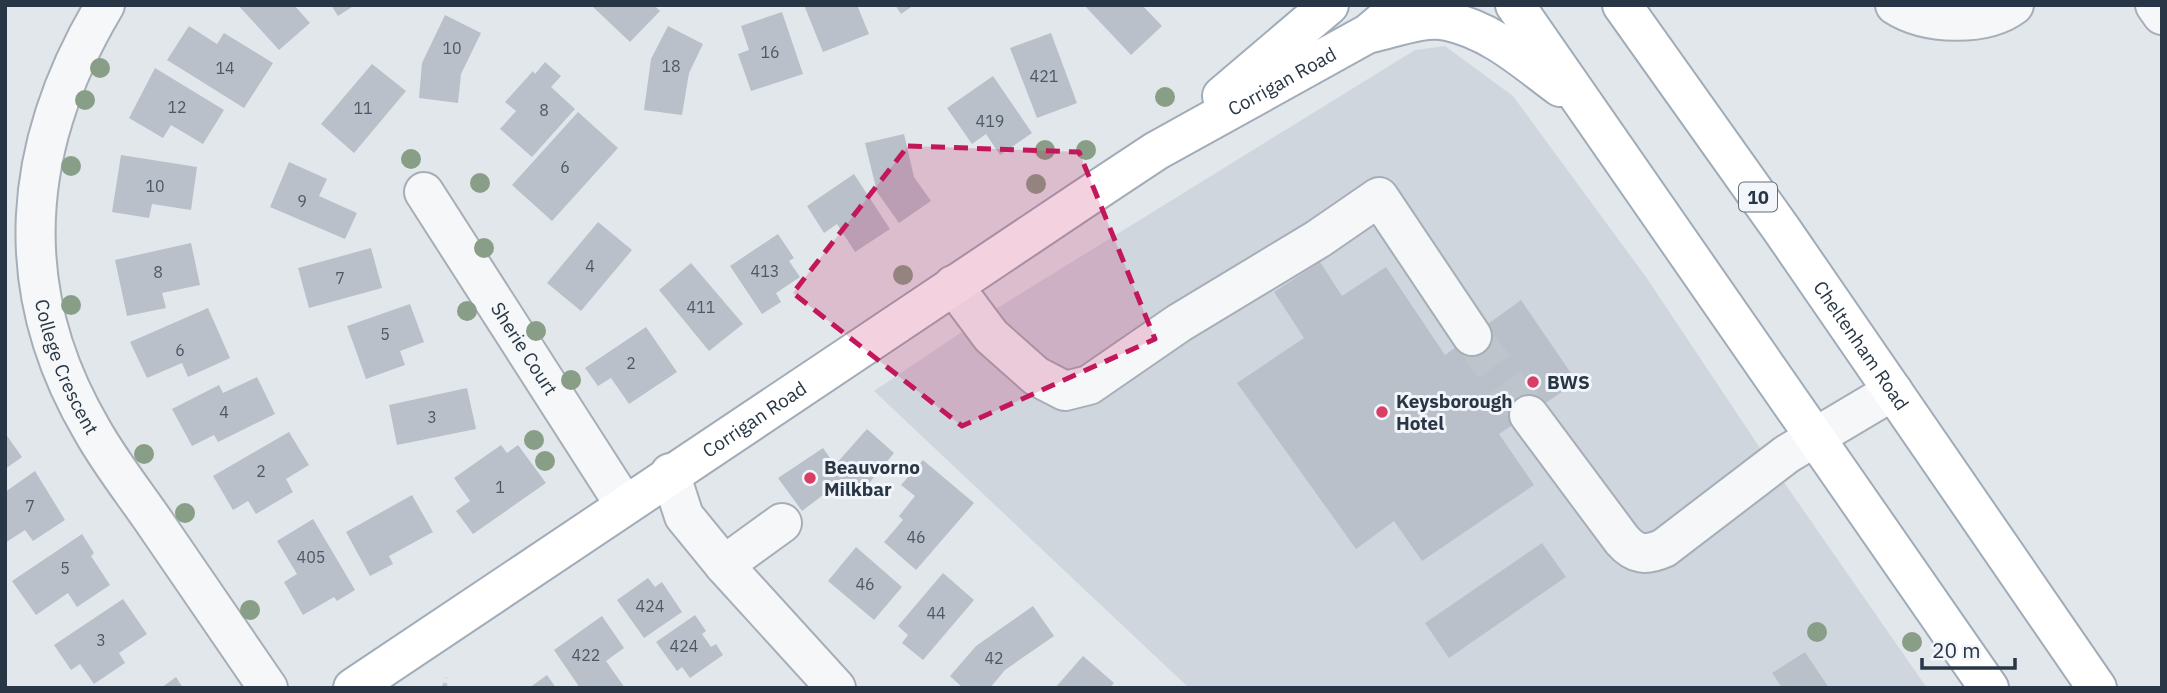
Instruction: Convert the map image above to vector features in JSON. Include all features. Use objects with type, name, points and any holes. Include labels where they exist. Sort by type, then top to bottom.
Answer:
[{"type":"main road","name":"Corrigan Road","points":[[1156,151],[1329,5]]},
{"type":"main road","name":"Corrigan Road","points":[[353,688],[670,473],[1156,151],[1369,33],[1402,5]]},
{"type":"main road","points":[[1515,5],[1989,688]]},
{"type":"main road","name":"Cheltenham Road","points":[[1622,5],[1893,391],[2096,688]]},
{"type":"main road","points":[[1369,33],[1414,23],[1445,20],[1491,36],[1583,103]]},
{"type":"street","name":"College Crescent","points":[[105,5],[79,49],[59,94],[46,135],[22,184],[34,218],[36,264],[42,304],[73,395],[92,432],[268,688]]},
{"type":"street","points":[[1895,5],[1904,11],[1931,17],[1973,20],[1992,18],[2014,5]]},
{"type":"street","points":[[2155,5],[2162,15]]},
{"type":"street","name":"Sherie Court","points":[[424,192],[624,504]]},
{"type":"street","points":[[953,285],[990,336],[1036,376],[1065,391],[1088,385],[1179,323],[1307,246],[1379,197],[1472,336]]},
{"type":"street","points":[[1530,415],[1606,522],[1630,549],[1640,553],[1652,553],[1664,548],[1815,436],[1893,391]]},
{"type":"street","points":[[670,473],[684,516],[731,561],[764,607],[836,688]]},
{"type":"street","points":[[731,561],[782,523]]},
{"type":"path","points":[[444,688],[447,678]]},
{"type":"highlighted area","points":[[908,146],[1079,152],[1155,339],[962,426],[793,293]]},
{"type":"shaded area","points":[[1445,46],[1513,96],[1646,277],[1758,445],[1927,688],[1189,688],[874,391],[999,307],[1415,50]]},
{"type":"building","points":[[238,5],[294,5],[310,23],[279,50]]},
{"type":"building","points":[[331,5],[355,5],[338,16]]},
{"type":"building","points":[[591,5],[654,5],[660,11],[630,42]]},
{"type":"building","points":[[804,5],[857,5],[869,34],[823,52]]},
{"type":"building","points":[[895,5],[914,5],[901,14]]},
{"type":"building","points":[[1084,5],[1142,5],[1162,26],[1131,55]]},
{"type":"building","points":[[782,12],[803,74],[751,91],[738,54],[749,50],[741,26]]},
{"type":"building","points":[[445,15],[481,33],[461,74],[458,103],[419,98],[422,63]]},
{"type":"building","points":[[189,26],[217,44],[224,33],[273,63],[244,108],[167,60]]},
{"type":"building","points":[[668,26],[703,44],[689,73],[682,115],[644,110],[651,59]]},
{"type":"building","points":[[1051,33],[1077,103],[1037,118],[1010,48]]},
{"type":"building","points":[[545,62],[561,76],[551,87],[575,109],[532,157],[500,129],[516,111],[505,102],[533,71],[535,74]]},
{"type":"building","points":[[372,64],[406,91],[354,153],[321,124]]},
{"type":"building","points":[[155,68],[224,110],[203,144],[171,125],[163,138],[129,118]]},
{"type":"building","points":[[993,76],[1032,133],[1000,155],[986,134],[972,144],[947,108]]},
{"type":"building","points":[[578,112],[618,148],[552,221],[512,185]]},
{"type":"building","points":[[904,134],[914,177],[931,201],[899,223],[877,192],[865,143]]},
{"type":"building","points":[[121,155],[197,167],[191,210],[152,204],[149,218],[112,212]]},
{"type":"building","points":[[289,162],[327,179],[319,196],[357,213],[345,239],[270,207]]},
{"type":"building","points":[[854,174],[890,229],[855,252],[837,224],[824,233],[807,206]]},
{"type":"building","points":[[598,222],[632,250],[581,311],[547,283]]},
{"type":"building","points":[[778,234],[794,258],[789,261],[800,277],[776,293],[781,302],[762,314],[730,266]]},
{"type":"building","points":[[191,243],[200,285],[162,293],[166,308],[127,316],[115,260]]},
{"type":"building","points":[[371,248],[382,288],[309,308],[298,268]]},
{"type":"building","points":[[1320,262],[1342,296],[1386,267],[1445,355],[1521,300],[1577,382],[1499,434],[1534,485],[1422,561],[1394,521],[1356,549],[1237,383],[1304,338],[1274,292]]},
{"type":"building","points":[[691,263],[743,324],[709,351],[659,290]]},
{"type":"building","points":[[410,304],[424,342],[400,351],[405,365],[366,379],[347,326]]},
{"type":"building","points":[[208,308],[230,358],[188,377],[182,363],[147,378],[130,342]]},
{"type":"building","points":[[646,327],[677,372],[629,404],[611,378],[598,386],[585,368]]},
{"type":"building","points":[[257,377],[275,414],[218,442],[214,435],[192,446],[172,409],[219,385],[223,393]]},
{"type":"building","points":[[467,388],[476,429],[397,445],[389,405]]},
{"type":"building","points":[[867,429],[894,453],[861,493],[844,479],[802,511],[778,478],[823,448],[835,465]]},
{"type":"building","points":[[289,432],[309,465],[286,479],[293,492],[256,514],[248,501],[233,510],[213,476]]},
{"type":"building","points":[[5,433],[22,457],[5,469]]},
{"type":"building","points":[[501,445],[507,453],[518,445],[546,483],[473,534],[456,511],[470,501],[454,478]]},
{"type":"building","points":[[923,460],[974,503],[916,570],[884,542],[903,520],[899,516],[915,496],[901,485]]},
{"type":"building","points":[[35,471],[65,520],[33,541],[25,530],[5,543],[5,492]]},
{"type":"building","points":[[412,495],[433,532],[389,556],[393,564],[370,576],[346,532]]},
{"type":"building","points":[[313,519],[355,590],[337,601],[334,597],[303,615],[284,582],[297,574],[277,541]]},
{"type":"building","points":[[82,534],[94,553],[91,556],[110,585],[77,607],[68,593],[36,615],[12,581]]},
{"type":"building","points":[[1542,543],[1566,577],[1449,658],[1425,623]]},
{"type":"building","points":[[856,547],[902,587],[874,620],[828,581]]},
{"type":"building","points":[[943,573],[974,600],[923,660],[902,643],[908,635],[898,626]]},
{"type":"building","points":[[648,578],[655,587],[662,582],[682,612],[644,638],[617,600]]},
{"type":"building","points":[[123,599],[147,634],[119,653],[125,663],[94,684],[80,664],[71,670],[54,645]]},
{"type":"building","points":[[1033,606],[1054,636],[1005,670],[990,688],[963,688],[950,676],[976,646]]},
{"type":"building","points":[[695,615],[706,631],[702,634],[711,647],[716,644],[723,655],[690,678],[682,667],[677,671],[656,642]]},
{"type":"building","points":[[602,616],[624,648],[606,661],[625,688],[580,688],[554,650]]},
{"type":"building","points":[[1805,652],[1829,688],[1782,688],[1772,673]]},
{"type":"building","points":[[1083,656],[1114,683],[1110,688],[1055,688]]},
{"type":"building","points":[[547,675],[556,688],[529,688]]},
{"type":"building","points":[[176,677],[183,688],[161,688]]},
{"type":"tunnel","points":[[1472,336],[1529,415]]},
{"type":"place","name":"BWS","points":[[1533,382]]},
{"type":"place","name":"Keysborough Hotel","points":[[1382,412]]},
{"type":"place","name":"Beauvorno Milkbar","points":[[810,478]]}]
